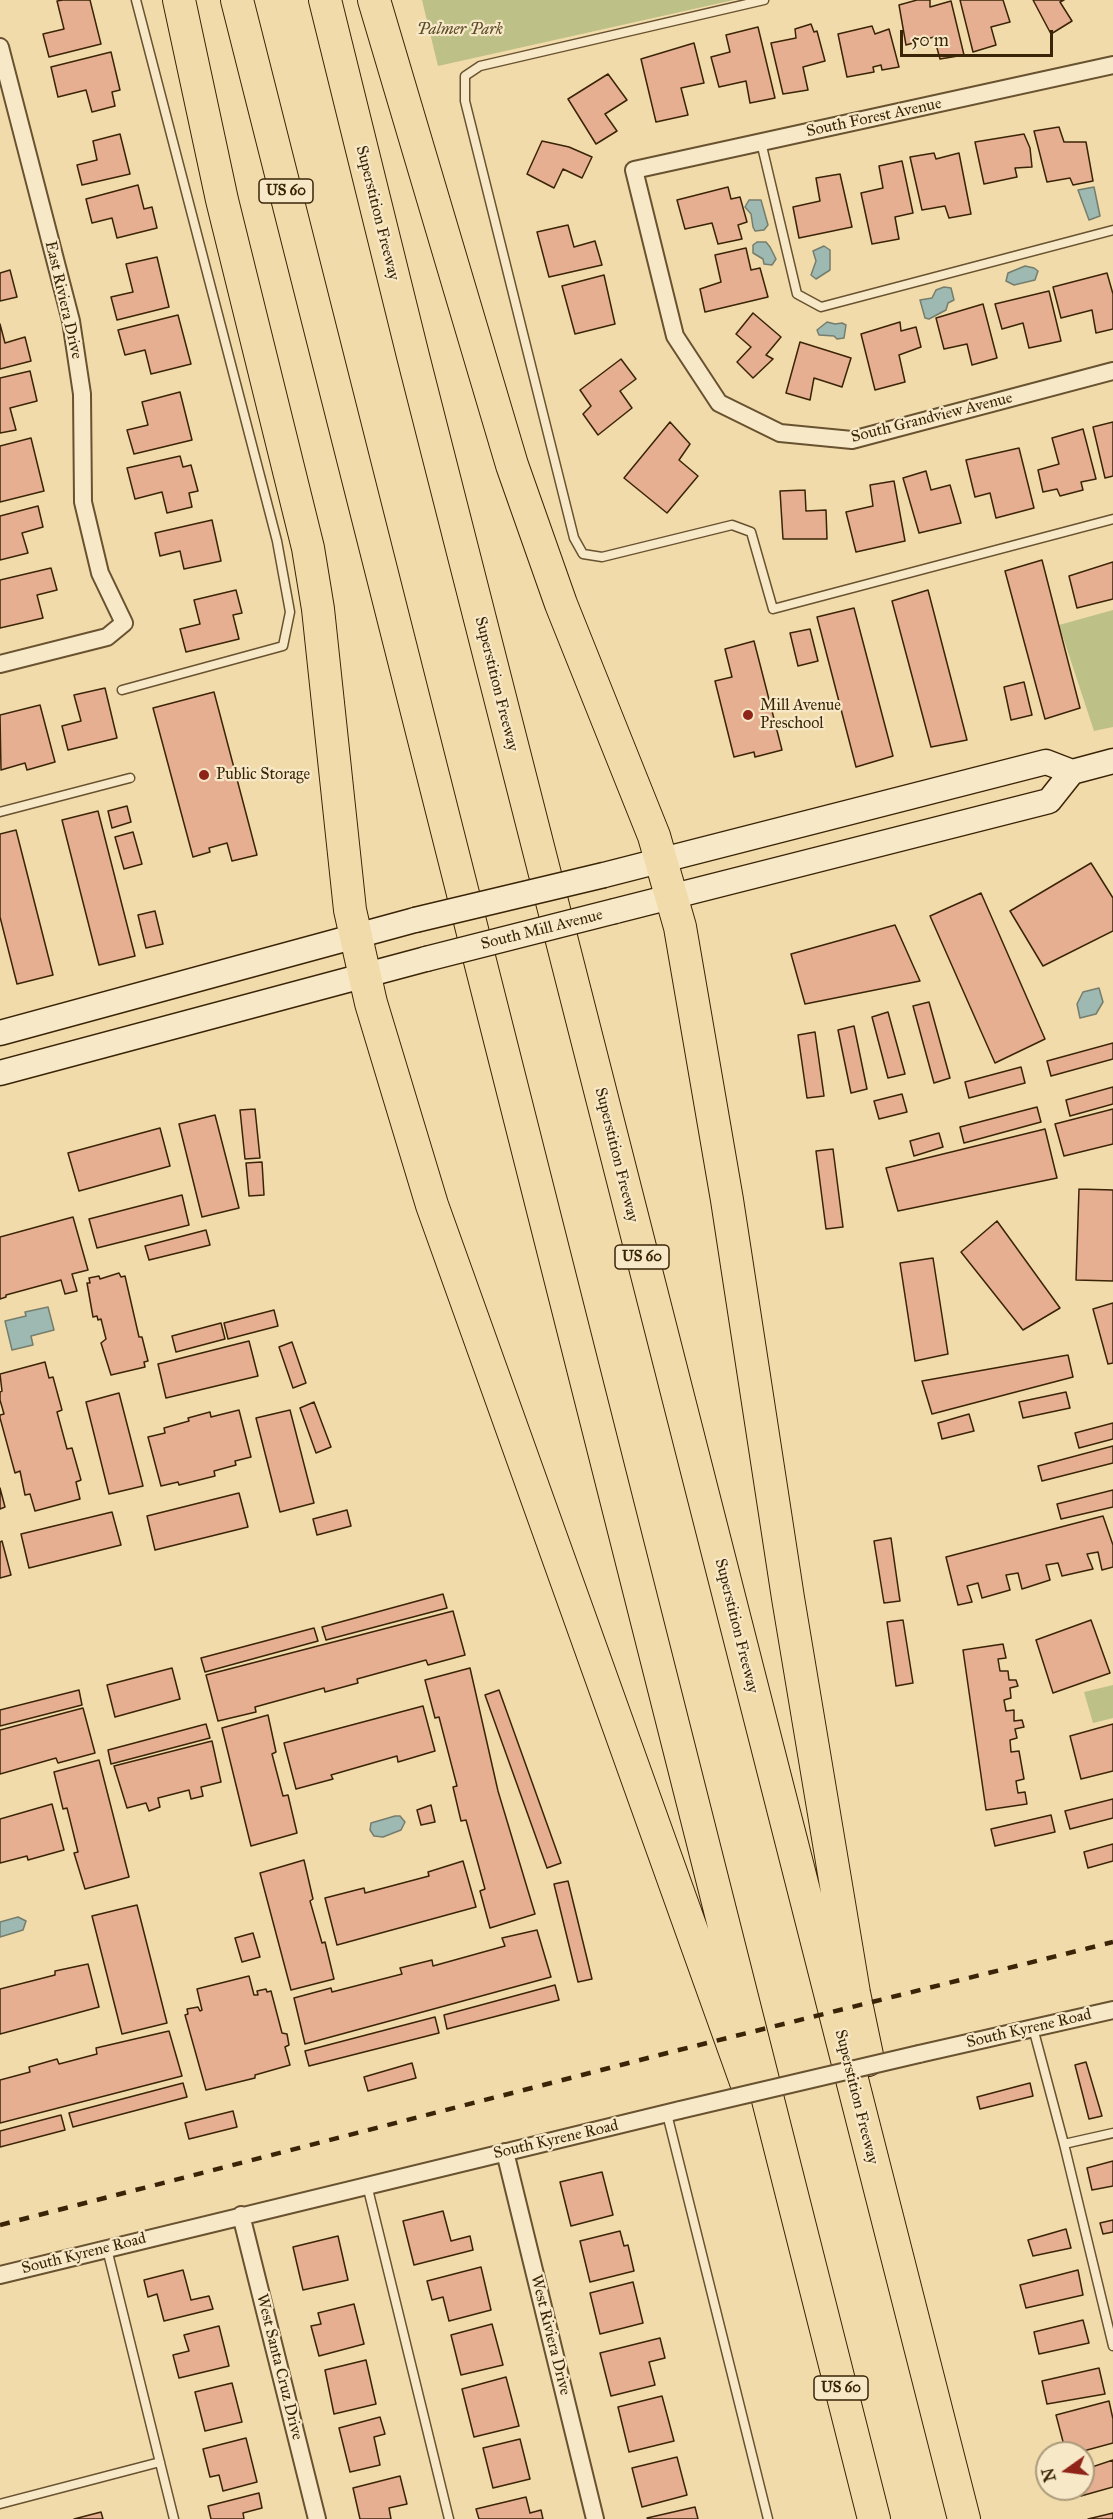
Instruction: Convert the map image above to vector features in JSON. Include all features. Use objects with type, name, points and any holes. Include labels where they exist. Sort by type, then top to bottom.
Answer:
[{"type":"highway","points":[[179,0],[222,200],[308,548],[318,609],[350,910],[364,976],[432,1205],[808,2257]]},
{"type":"highway","name":"US 60","points":[[237,0],[874,2519]]},
{"type":"highway","name":"Superstition Freeway","points":[[325,0],[413,356],[963,2516]]},
{"type":"highway","points":[[374,0],[512,465],[561,604],[662,860],[680,927],[727,1200],[788,1598],[854,1993],[963,2516]]},
{"type":"main road","points":[[0,1033],[415,920],[604,875],[1046,762],[1072,772],[1113,761]]},
{"type":"main road","name":"South Mill Avenue","points":[[0,1073],[426,959],[1049,801],[1072,772]]},
{"type":"street","name":"East Riviera Drive","points":[[0,48],[3,71],[71,321],[82,394],[83,502],[100,573],[124,623],[107,637],[0,664]]},
{"type":"street","name":"South Forest Avenue","points":[[634,170],[1113,65]]},
{"type":"street","name":"South Grandview Avenue","points":[[634,170],[675,336],[719,403],[780,433],[852,440],[1113,371]]},
{"type":"street","name":"South Kyrene Road","points":[[0,2275],[505,2152],[1113,2010]]},
{"type":"street","name":"West Riviera Drive","points":[[505,2152],[595,2519]]},
{"type":"street","name":"West Santa Cruz Drive","points":[[241,2215],[317,2519]]},
{"type":"lane","points":[[122,690],[283,646],[290,612],[277,541],[136,0]]},
{"type":"lane","points":[[764,0],[480,66],[465,76],[465,101],[574,538],[583,554],[602,557],[732,525],[751,532],[773,609],[1113,519]]},
{"type":"lane","points":[[761,142],[797,294],[821,306],[1113,230]]},
{"type":"lane","points":[[0,812],[130,778]]},
{"type":"lane","points":[[1033,2028],[1113,2346]]},
{"type":"lane","points":[[674,2112],[768,2519]]},
{"type":"lane","points":[[1064,2144],[1113,2133]]},
{"type":"lane","points":[[367,2185],[449,2519]]},
{"type":"lane","points":[[107,2248],[174,2519]]},
{"type":"lane","points":[[0,2504],[160,2462]]},
{"type":"green space","name":"Palmer Park","points":[[422,0],[734,0],[438,66]]},
{"type":"green space","points":[[1113,610],[1113,727],[1094,731],[1059,625]]},
{"type":"green space","points":[[1113,1685],[1113,1718],[1093,1723],[1084,1692]]},
{"type":"water","points":[[1094,187],[1100,216],[1089,220],[1078,190]]},
{"type":"water","points":[[749,200],[761,200],[768,225],[764,230],[755,231],[753,227],[751,214],[745,207]]},
{"type":"water","points":[[757,242],[766,242],[770,247],[776,259],[772,265],[764,264],[763,259],[753,253],[753,245]]},
{"type":"water","points":[[824,246],[830,250],[830,270],[816,279],[811,275],[816,261],[813,251]]},
{"type":"water","points":[[1025,266],[1038,271],[1035,280],[1014,285],[1006,281],[1008,273]]},
{"type":"water","points":[[944,287],[951,288],[954,300],[948,303],[946,310],[929,319],[925,318],[920,300],[932,298],[936,290]]},
{"type":"water","points":[[827,322],[846,325],[844,338],[837,339],[834,336],[819,335],[817,330]]},
{"type":"water","points":[[1099,988],[1103,1002],[1096,1014],[1080,1018],[1077,1004],[1083,992]]},
{"type":"water","points":[[48,1307],[54,1330],[31,1336],[33,1345],[12,1350],[5,1321],[26,1316],[25,1312]]},
{"type":"water","points":[[400,1816],[405,1822],[401,1830],[383,1837],[374,1836],[370,1830],[371,1823]]},
{"type":"water","points":[[18,1917],[26,1921],[23,1930],[0,1937],[0,1922]]},
{"type":"building","points":[[90,0],[101,44],[49,57],[43,34],[64,29],[57,1]]},
{"type":"building","points":[[917,0],[930,0],[930,7],[951,1],[964,55],[940,59],[934,37],[906,45],[899,5]]},
{"type":"building","points":[[960,0],[1003,0],[1010,22],[991,27],[996,45],[973,52]]},
{"type":"building","points":[[1033,0],[1064,0],[1060,2],[1072,21],[1051,34]]},
{"type":"building","points":[[811,24],[814,32],[817,31],[825,61],[803,67],[808,90],[783,94],[771,43],[796,38],[795,29]]},
{"type":"building","points":[[872,26],[875,34],[889,29],[899,67],[882,70],[881,65],[873,67],[874,72],[847,77],[838,34]]},
{"type":"building","points":[[758,27],[775,98],[750,103],[746,81],[719,87],[711,57],[730,52],[726,35]]},
{"type":"building","points":[[694,43],[704,83],[681,88],[688,115],[656,122],[641,59]]},
{"type":"building","points":[[111,52],[120,90],[112,92],[115,106],[92,112],[86,90],[58,97],[51,67]]},
{"type":"building","points":[[608,74],[627,100],[605,114],[617,131],[596,144],[568,99]]},
{"type":"building","points":[[1059,127],[1064,142],[1086,142],[1093,181],[1073,185],[1070,178],[1047,182],[1034,131]]},
{"type":"building","points":[[120,134],[130,174],[82,185],[77,165],[97,160],[93,141]]},
{"type":"building","points":[[1024,134],[1030,148],[1032,167],[1015,168],[1017,177],[984,184],[975,142]]},
{"type":"building","points":[[542,141],[569,147],[592,157],[582,178],[563,169],[554,188],[527,174]]},
{"type":"building","points":[[934,153],[936,159],[959,153],[971,214],[949,218],[945,206],[922,210],[910,157]]},
{"type":"building","points":[[902,161],[913,213],[895,217],[899,239],[872,244],[861,193],[883,188],[879,166]]},
{"type":"building","points":[[840,174],[852,227],[799,238],[793,207],[820,201],[816,178]]},
{"type":"building","points":[[138,185],[144,209],[152,207],[157,228],[117,238],[112,218],[92,223],[86,199]]},
{"type":"building","points":[[728,187],[731,199],[740,197],[747,222],[738,225],[742,239],[718,244],[712,223],[685,229],[677,200]]},
{"type":"building","points":[[568,225],[574,247],[595,241],[602,265],[549,277],[537,232]]},
{"type":"building","points":[[746,248],[751,270],[760,268],[768,297],[705,312],[700,289],[721,282],[715,255]]},
{"type":"building","points":[[157,257],[169,307],[117,320],[111,297],[133,292],[126,264]]},
{"type":"building","points":[[10,270],[17,297],[0,301],[0,273]]},
{"type":"building","points":[[1107,273],[1113,294],[1113,329],[1096,333],[1092,310],[1061,318],[1053,287]]},
{"type":"building","points":[[604,275],[615,324],[575,334],[562,286]]},
{"type":"building","points":[[1049,291],[1061,341],[1029,348],[1023,323],[1002,329],[995,304]]},
{"type":"building","points":[[983,304],[997,358],[972,365],[967,344],[944,349],[936,318]]},
{"type":"building","points":[[753,313],[781,337],[766,355],[773,359],[753,378],[737,362],[751,347],[736,334]]},
{"type":"building","points":[[178,315],[191,364],[151,374],[145,350],[125,355],[118,330]]},
{"type":"building","points":[[900,322],[901,331],[916,327],[921,347],[899,355],[905,382],[875,390],[861,334]]},
{"type":"building","points":[[0,324],[5,343],[25,337],[31,361],[0,369]]},
{"type":"building","points":[[800,342],[851,358],[842,387],[814,378],[810,400],[786,393]]},
{"type":"building","points":[[621,359],[636,379],[620,391],[632,408],[598,435],[583,414],[591,406],[580,390]]},
{"type":"building","points":[[30,371],[37,401],[10,408],[16,430],[0,433],[0,378]]},
{"type":"building","points":[[180,392],[192,440],[134,454],[127,430],[148,425],[142,402]]},
{"type":"building","points":[[670,422],[690,444],[679,460],[698,476],[667,513],[624,478]]},
{"type":"building","points":[[1113,422],[1113,476],[1105,478],[1093,427]]},
{"type":"building","points":[[1083,429],[1096,479],[1081,482],[1083,490],[1060,496],[1057,489],[1043,492],[1038,470],[1059,464],[1052,438]]},
{"type":"building","points":[[31,438],[44,491],[0,502],[0,446]]},
{"type":"building","points":[[1019,448],[1034,508],[996,518],[990,493],[975,497],[966,460]]},
{"type":"building","points":[[180,456],[183,467],[191,465],[198,491],[189,493],[192,507],[167,513],[162,492],[135,499],[127,468]]},
{"type":"building","points":[[926,471],[931,490],[950,485],[961,523],[919,533],[903,478]]},
{"type":"building","points":[[894,481],[905,541],[856,552],[846,512],[873,506],[870,485]]},
{"type":"building","points":[[805,490],[806,511],[826,510],[827,539],[783,539],[780,491]]},
{"type":"building","points":[[38,506],[43,527],[22,533],[28,553],[0,560],[0,516]]},
{"type":"building","points":[[212,520],[221,561],[184,569],[180,551],[160,556],[155,533]]},
{"type":"building","points":[[1042,560],[1080,708],[1045,719],[1005,571]]},
{"type":"building","points":[[1113,562],[1113,599],[1077,608],[1069,576]]},
{"type":"building","points":[[51,568],[57,590],[37,595],[43,618],[0,628],[0,580]]},
{"type":"building","points":[[236,590],[242,613],[233,615],[239,639],[186,652],[180,629],[200,624],[194,600]]},
{"type":"building","points":[[928,590],[967,740],[931,747],[892,601]]},
{"type":"building","points":[[854,608],[893,756],[856,767],[817,617]]},
{"type":"building","points":[[810,629],[818,661],[798,666],[790,633]]},
{"type":"building","name":"Mill Avenue Preschool","points":[[754,641],[782,750],[755,757],[754,752],[734,757],[715,681],[732,677],[725,649]]},
{"type":"building","points":[[1024,682],[1032,715],[1011,720],[1004,687]]},
{"type":"building","points":[[105,688],[117,738],[68,750],[62,726],[81,721],[74,695]]},
{"type":"building","name":"Public Storage","points":[[214,692],[257,855],[232,861],[227,843],[209,848],[210,852],[193,857],[153,708]]},
{"type":"building","points":[[40,705],[55,762],[27,770],[25,763],[1,770],[0,715]]},
{"type":"building","points":[[127,806],[131,822],[112,828],[108,811]]},
{"type":"building","points":[[98,811],[135,956],[99,965],[62,820]]},
{"type":"building","points":[[16,830],[53,975],[17,984],[0,917],[0,834]]},
{"type":"building","points":[[133,832],[142,864],[124,869],[115,837]]},
{"type":"building","points":[[1091,863],[1113,898],[1113,931],[1043,966],[1010,911]]},
{"type":"building","points":[[981,893],[1045,1039],[995,1063],[930,916]]},
{"type":"building","points":[[155,911],[163,944],[146,948],[138,915]]},
{"type":"building","points":[[895,925],[920,981],[805,1004],[791,954]]},
{"type":"building","points":[[929,1002],[950,1078],[934,1083],[913,1006]]},
{"type":"building","points":[[888,1012],[905,1074],[888,1078],[872,1017]]},
{"type":"building","points":[[854,1026],[867,1089],[851,1093],[838,1030]]},
{"type":"building","points":[[815,1032],[824,1096],[807,1098],[798,1035]]},
{"type":"building","points":[[1113,1043],[1113,1059],[1051,1076],[1047,1061]]},
{"type":"building","points":[[1021,1067],[1025,1083],[969,1098],[965,1082]]},
{"type":"building","points":[[1113,1087],[1113,1104],[1070,1116],[1066,1100]]},
{"type":"building","points":[[902,1094],[907,1112],[879,1119],[874,1101]]},
{"type":"building","points":[[1037,1107],[1041,1122],[964,1143],[960,1127]]},
{"type":"building","points":[[255,1109],[260,1158],[245,1159],[240,1110]]},
{"type":"building","points":[[1113,1109],[1113,1144],[1064,1156],[1055,1124]]},
{"type":"building","points":[[215,1115],[239,1208],[202,1217],[179,1124]]},
{"type":"building","points":[[160,1128],[170,1166],[79,1191],[68,1153]]},
{"type":"building","points":[[1045,1129],[1057,1178],[898,1211],[886,1168]]},
{"type":"building","points":[[939,1133],[943,1147],[914,1156],[910,1141]]},
{"type":"building","points":[[833,1149],[843,1227],[826,1229],[816,1151]]},
{"type":"building","points":[[262,1162],[264,1195],[249,1196],[246,1163]]},
{"type":"building","points":[[1079,1189],[1113,1190],[1113,1281],[1076,1280]]},
{"type":"building","points":[[182,1195],[189,1225],[97,1248],[89,1219]]},
{"type":"building","points":[[73,1217],[88,1270],[72,1274],[77,1291],[65,1294],[61,1280],[6,1295],[0,1299],[0,1237]]},
{"type":"building","points":[[997,1221],[1060,1308],[1023,1330],[961,1252]]},
{"type":"building","points":[[206,1230],[210,1245],[149,1260],[145,1246]]},
{"type":"building","points":[[933,1258],[948,1354],[915,1361],[900,1263]]},
{"type":"building","points":[[119,1273],[121,1277],[125,1276],[139,1337],[142,1337],[148,1361],[144,1362],[145,1367],[111,1375],[101,1343],[106,1339],[101,1319],[98,1320],[97,1316],[93,1317],[87,1283],[90,1283],[89,1278],[99,1276],[100,1279]]},
{"type":"building","points":[[1113,1303],[1113,1363],[1108,1364],[1093,1309]]},
{"type":"building","points":[[274,1310],[278,1326],[228,1339],[224,1323]]},
{"type":"building","points":[[221,1323],[225,1339],[176,1352],[172,1336]]},
{"type":"building","points":[[249,1341],[258,1376],[166,1398],[158,1364]]},
{"type":"building","points":[[292,1342],[306,1383],[293,1388],[279,1347]]},
{"type":"building","points":[[1068,1355],[1073,1377],[932,1414],[922,1381]]},
{"type":"building","points":[[45,1362],[49,1378],[53,1377],[62,1410],[57,1412],[67,1449],[72,1448],[81,1480],[76,1482],[80,1499],[35,1511],[30,1494],[25,1495],[20,1471],[15,1473],[0,1418],[0,1415],[4,1414],[0,1400],[2,1391],[0,1374]]},
{"type":"building","points":[[1066,1392],[1070,1408],[1023,1418],[1019,1402]]},
{"type":"building","points":[[119,1393],[143,1486],[109,1494],[86,1402]]},
{"type":"building","points":[[314,1402],[331,1447],[316,1453],[300,1408]]},
{"type":"building","points":[[239,1410],[251,1457],[235,1461],[236,1465],[214,1471],[215,1476],[179,1485],[178,1482],[161,1486],[148,1437],[165,1433],[164,1428],[189,1421],[188,1418],[210,1412],[211,1417]]},
{"type":"building","points":[[290,1410],[314,1503],[280,1512],[256,1418]]},
{"type":"building","points":[[969,1414],[974,1431],[942,1439],[938,1423]]},
{"type":"building","points":[[1113,1423],[1113,1439],[1079,1448],[1075,1433]]},
{"type":"building","points":[[1113,1446],[1113,1463],[1042,1481],[1038,1466]]},
{"type":"building","points":[[0,1488],[5,1507],[0,1509]]},
{"type":"building","points":[[1113,1490],[1113,1507],[1061,1519],[1057,1504]]},
{"type":"building","points":[[239,1493],[248,1527],[155,1550],[147,1516]]},
{"type":"building","points":[[347,1510],[351,1526],[317,1535],[313,1519]]},
{"type":"building","points":[[112,1512],[121,1545],[29,1568],[21,1534]]},
{"type":"building","points":[[1103,1516],[1113,1545],[1113,1567],[1102,1570],[1098,1552],[1087,1554],[1093,1569],[1062,1576],[1058,1563],[1046,1565],[1050,1580],[1022,1589],[1018,1573],[1006,1575],[1010,1590],[982,1598],[978,1583],[967,1586],[972,1602],[958,1605],[946,1557]]},
{"type":"building","points":[[891,1538],[900,1601],[884,1603],[874,1541]]},
{"type":"building","points":[[2,1541],[11,1575],[0,1578],[0,1542]]},
{"type":"building","points":[[443,1594],[447,1608],[326,1640],[322,1627]]},
{"type":"building","points":[[453,1611],[465,1655],[428,1665],[426,1660],[357,1679],[358,1683],[325,1692],[324,1688],[255,1707],[256,1712],[218,1721],[206,1675]]},
{"type":"building","points":[[903,1620],[913,1683],[896,1686],[887,1622]]},
{"type":"building","points":[[1091,1620],[1110,1673],[1053,1693],[1036,1640]]},
{"type":"building","points":[[314,1628],[318,1641],[205,1672],[201,1658]]},
{"type":"building","points":[[1003,1644],[1006,1658],[998,1659],[1000,1671],[1008,1671],[1009,1680],[1016,1680],[1018,1686],[1010,1688],[1011,1698],[1004,1700],[1006,1711],[1014,1710],[1014,1721],[1022,1720],[1024,1727],[1015,1729],[1017,1738],[1010,1740],[1011,1752],[1019,1751],[1024,1779],[1016,1781],[1018,1793],[1025,1792],[1027,1804],[986,1810],[963,1650]]},
{"type":"building","points":[[172,1668],[180,1699],[115,1717],[107,1685]]},
{"type":"building","points":[[470,1668],[498,1791],[535,1914],[490,1928],[480,1891],[485,1889],[466,1820],[461,1821],[453,1787],[457,1786],[439,1717],[435,1718],[425,1680]]},
{"type":"building","points":[[79,1690],[82,1705],[0,1726],[0,1710]]},
{"type":"building","points":[[499,1690],[561,1863],[547,1868],[485,1695]]},
{"type":"building","points":[[423,1706],[435,1751],[398,1762],[397,1756],[331,1775],[333,1779],[296,1789],[284,1743]]},
{"type":"building","points":[[83,1708],[95,1753],[58,1763],[56,1758],[0,1774],[0,1730]]},
{"type":"building","points":[[268,1715],[276,1752],[272,1754],[283,1796],[288,1795],[297,1833],[251,1846],[222,1728]]},
{"type":"building","points":[[206,1724],[210,1738],[111,1764],[108,1750]]},
{"type":"building","points":[[1113,1724],[1113,1771],[1081,1779],[1070,1736]]},
{"type":"building","points":[[212,1741],[221,1782],[201,1787],[203,1796],[191,1799],[189,1790],[158,1798],[160,1807],[149,1811],[146,1803],[127,1808],[114,1766]]},
{"type":"building","points":[[99,1760],[129,1877],[85,1889],[74,1853],[78,1852],[67,1808],[63,1809],[54,1772]]},
{"type":"building","points":[[1113,1799],[1113,1818],[1070,1829],[1065,1811]]},
{"type":"building","points":[[52,1804],[64,1850],[28,1860],[27,1856],[0,1863],[0,1819]]},
{"type":"building","points":[[431,1805],[435,1822],[421,1825],[417,1810]]},
{"type":"building","points":[[1051,1815],[1055,1832],[995,1846],[991,1829]]},
{"type":"building","points":[[1113,1844],[1113,1861],[1088,1868],[1084,1852]]},
{"type":"building","points":[[304,1860],[313,1899],[310,1901],[322,1943],[325,1942],[334,1979],[291,1990],[260,1873]]},
{"type":"building","points":[[463,1861],[476,1907],[337,1945],[325,1898],[364,1888],[365,1893],[429,1876],[428,1872]]},
{"type":"building","points":[[568,1881],[592,1979],[578,1982],[554,1884]]},
{"type":"building","points":[[137,1905],[167,2023],[122,2034],[92,1916]]},
{"type":"building","points":[[537,1930],[551,1977],[305,2044],[294,1998],[331,1988],[332,1992],[402,1974],[400,1968],[432,1960],[433,1966],[505,1946],[502,1938]]},
{"type":"building","points":[[253,1933],[260,1957],[242,1962],[235,1938]]},
{"type":"building","points":[[88,1964],[99,2007],[0,2034],[0,1989],[55,1975],[55,1971]]},
{"type":"building","points":[[249,1976],[254,1995],[258,1995],[257,1991],[266,1989],[267,1992],[271,1991],[282,2033],[287,2034],[289,2045],[285,2047],[290,2065],[255,2075],[255,2078],[206,2090],[185,2015],[188,2014],[187,2009],[198,2007],[200,2011],[202,2010],[197,1989]]},
{"type":"building","points":[[555,1985],[559,2000],[447,2029],[444,2015]]},
{"type":"building","points":[[435,2017],[439,2033],[309,2066],[305,2051]]},
{"type":"building","points":[[169,2031],[182,2076],[0,2123],[0,2080],[30,2072],[29,2067],[57,2059],[59,2064],[97,2054],[96,2048]]},
{"type":"building","points":[[1086,2062],[1102,2116],[1089,2119],[1075,2065]]},
{"type":"building","points":[[412,2063],[416,2078],[368,2091],[364,2077]]},
{"type":"building","points":[[183,2083],[187,2097],[73,2127],[69,2113]]},
{"type":"building","points":[[1030,2083],[1033,2096],[980,2109],[977,2097]]},
{"type":"building","points":[[233,2111],[237,2127],[189,2139],[185,2123]]},
{"type":"building","points":[[61,2115],[65,2130],[0,2147],[0,2131]]},
{"type":"building","points":[[1113,2161],[1113,2186],[1092,2190],[1087,2168]]},
{"type":"building","points":[[602,2172],[613,2215],[571,2226],[560,2182]]},
{"type":"building","points":[[443,2211],[451,2241],[470,2236],[473,2250],[414,2265],[403,2221]]},
{"type":"building","points":[[1113,2220],[1113,2232],[1103,2234],[1100,2223]]},
{"type":"building","points":[[1066,2229],[1071,2248],[1033,2256],[1028,2240]]},
{"type":"building","points":[[620,2231],[624,2246],[628,2245],[634,2271],[590,2282],[580,2241]]},
{"type":"building","points":[[338,2236],[348,2280],[303,2290],[293,2247]]},
{"type":"building","points":[[481,2267],[491,2310],[449,2321],[443,2297],[432,2300],[427,2281]]},
{"type":"building","points":[[183,2270],[191,2300],[209,2296],[213,2309],[164,2321],[157,2294],[148,2297],[144,2280]]},
{"type":"building","points":[[1078,2270],[1083,2295],[1026,2308],[1020,2285]]},
{"type":"building","points":[[633,2282],[643,2323],[600,2334],[590,2293]]},
{"type":"building","points":[[354,2304],[364,2344],[319,2356],[311,2326],[321,2324],[318,2313]]},
{"type":"building","points":[[1083,2320],[1089,2343],[1039,2354],[1034,2332]]},
{"type":"building","points":[[492,2324],[503,2365],[461,2375],[451,2335]]},
{"type":"building","points":[[219,2326],[229,2366],[179,2378],[173,2355],[189,2351],[184,2335]]},
{"type":"building","points":[[660,2338],[665,2358],[649,2362],[655,2385],[611,2396],[600,2353]]},
{"type":"building","points":[[366,2360],[376,2404],[334,2414],[325,2370]]},
{"type":"building","points":[[1099,2368],[1105,2394],[1047,2404],[1042,2381]]},
{"type":"building","points":[[506,2377],[519,2426],[474,2437],[462,2389]]},
{"type":"building","points":[[232,2383],[242,2422],[205,2431],[195,2392]]},
{"type":"building","points":[[662,2396],[674,2441],[629,2452],[618,2407]]},
{"type":"building","points":[[1109,2401],[1113,2419],[1113,2443],[1095,2448],[1095,2441],[1063,2441],[1056,2415]]},
{"type":"building","points":[[380,2417],[385,2434],[374,2437],[380,2465],[350,2472],[339,2428]]},
{"type":"building","points":[[246,2438],[257,2482],[223,2491],[219,2475],[210,2477],[203,2449]]},
{"type":"building","points":[[520,2439],[530,2479],[493,2488],[483,2448]]},
{"type":"building","points":[[677,2457],[687,2495],[642,2507],[632,2468]]},
{"type":"building","points":[[1113,2460],[1113,2487],[1095,2492],[1095,2466]]},
{"type":"building","points":[[400,2476],[407,2504],[389,2508],[391,2519],[360,2519],[353,2488]]},
{"type":"building","points":[[259,2493],[262,2508],[243,2513],[244,2519],[211,2519],[208,2506]]},
{"type":"building","points":[[526,2497],[530,2513],[541,2510],[543,2519],[479,2519],[476,2509]]},
{"type":"building","points":[[695,2507],[698,2519],[647,2518]]},
{"type":"building","points":[[101,2512],[103,2519],[74,2519]]},
{"type":"building","points":[[1113,2513],[1113,2519],[1088,2519]]},
{"type":"railway","points":[[0,2225],[675,2051],[1113,1942]]},
{"type":"place","name":"Mill Avenue Preschool","points":[[748,715]]},
{"type":"place","name":"Public Storage","points":[[204,775]]}]
